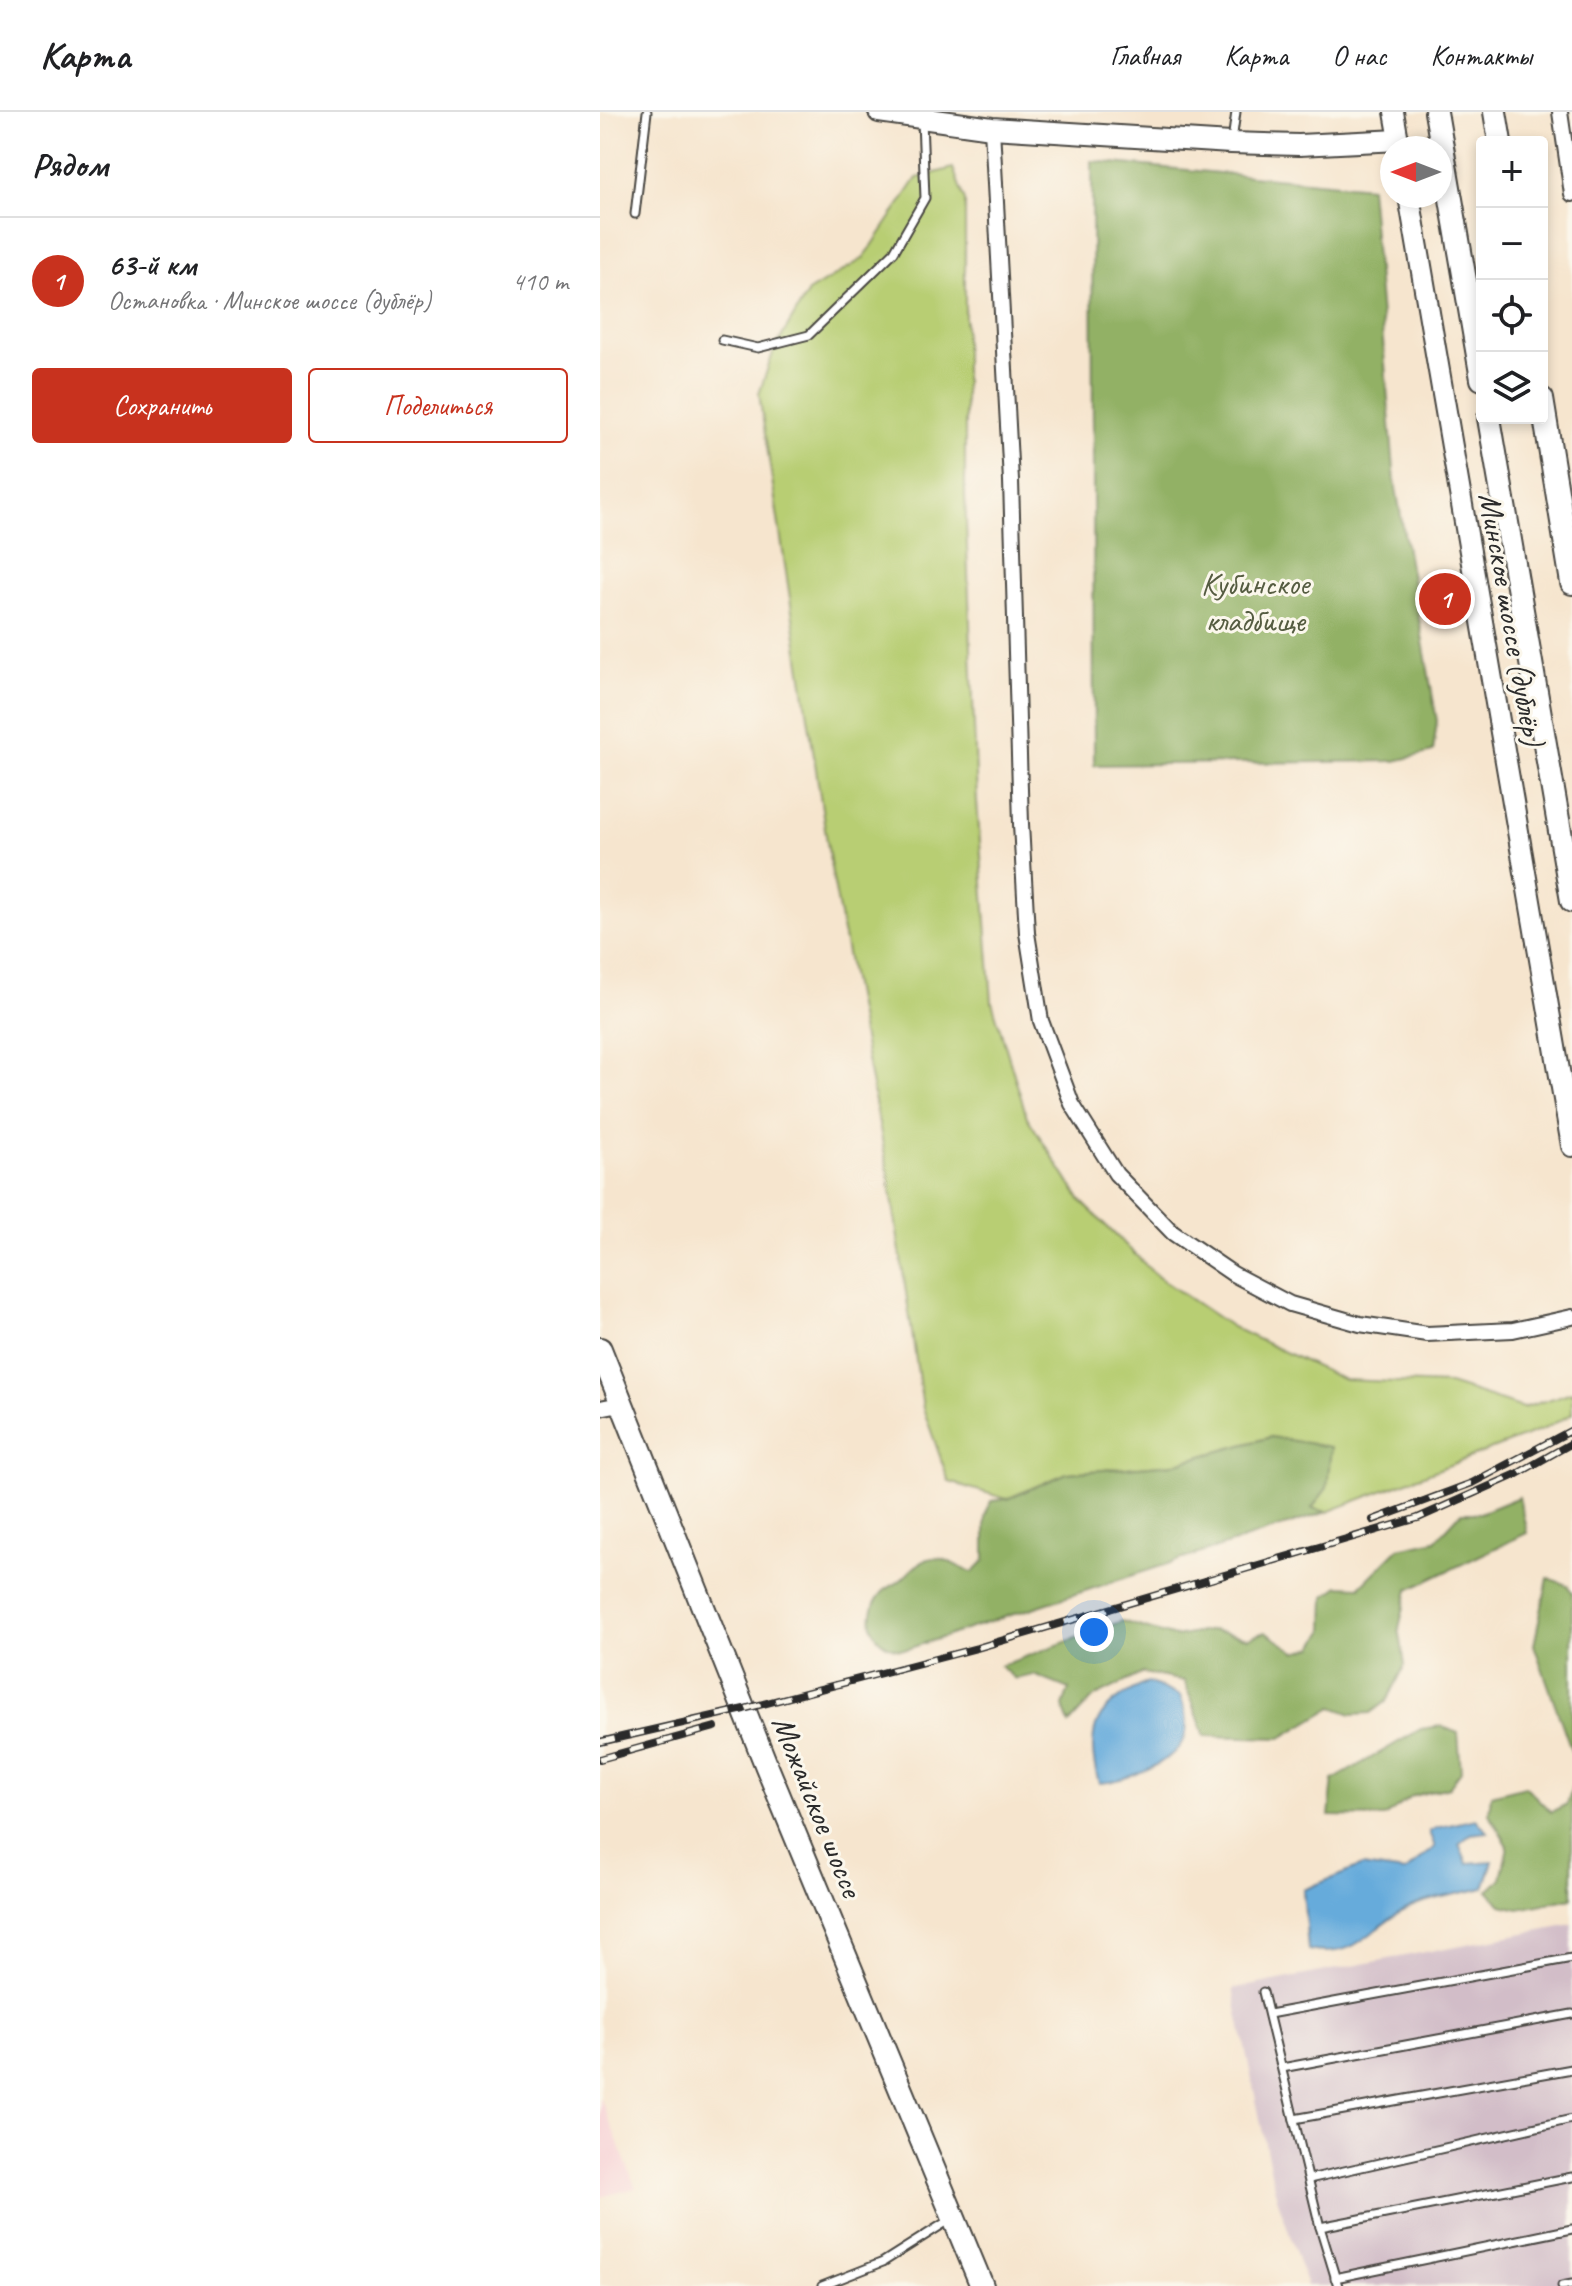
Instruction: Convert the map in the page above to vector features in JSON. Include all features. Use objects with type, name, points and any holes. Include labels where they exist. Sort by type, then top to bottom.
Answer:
[{"type":"main road","points":[[879,112],[992,128],[1231,143],[1380,144]]},
{"type":"main road","points":[[1436,112],[1477,352]]},
{"type":"main road","points":[[1495,112],[1499,136]]},
{"type":"main road","name":"Минское шоссе (дублёр)","points":[[1411,208],[1572,1146]]},
{"type":"main road","points":[[1490,424],[1572,901]]},
{"type":"main road","points":[[1546,424],[1572,583]]},
{"type":"main road","name":"Можайское шоссе","points":[[600,1349],[610,1406],[767,1767],[982,2286]]},
{"type":"street","points":[[1394,112],[1398,136]]},
{"type":"street","points":[[1560,112],[1572,194]]},
{"type":"street","points":[[992,128],[1011,481],[1027,933],[1041,1021],[1072,1104],[1116,1174],[1173,1233],[1233,1274],[1290,1304],[1360,1324],[1427,1334],[1513,1330],[1572,1317]]},
{"type":"lane","points":[[635,214],[647,112]]},
{"type":"lane","points":[[1231,143],[1236,112]]},
{"type":"lane","points":[[722,340],[758,348],[809,335],[894,252],[925,198],[922,118]]},
{"type":"lane","points":[[1269,2014],[1572,1958]]},
{"type":"lane","points":[[1263,1992],[1336,2282],[1572,2229]]},
{"type":"lane","points":[[1282,2068],[1572,2014]]},
{"type":"lane","points":[[1294,2119],[1572,2069]]},
{"type":"lane","points":[[1309,2179],[1572,2119]]},
{"type":"lane","points":[[1320,2227],[1572,2177]]},
{"type":"lane","points":[[822,2286],[883,2262],[954,2217]]},
{"type":"lane","points":[[1562,2286],[1572,2284]]},
{"type":"shaded area","points":[[1572,1924],[1572,2286],[1307,2286],[1275,2191],[1233,1989]]},
{"type":"shaded area","points":[[600,2097],[636,2188],[600,2197]]},
{"type":"green space","name":"Кубинское кладбище","points":[[1092,161],[1370,187],[1395,482],[1437,721],[1433,752],[1395,761],[1094,765]]},
{"type":"green space","points":[[953,168],[965,201],[965,496],[977,802],[992,1002],[1027,1117],[1081,1201],[1158,1277],[1232,1327],[1344,1380],[1449,1384],[1523,1408],[1572,1392],[1572,1414],[1544,1429],[1327,1512],[1311,1508],[1271,1437],[1173,1464],[1067,1473],[1007,1499],[949,1482],[923,1408],[889,1177],[831,868],[759,394],[774,350],[808,292],[864,258],[917,178]]},
{"type":"green space","points":[[1271,1437],[1331,1447],[1327,1488],[1312,1508],[1327,1512],[907,1649],[885,1644],[874,1631],[871,1622],[876,1602],[886,1589],[919,1563],[938,1558],[973,1572],[985,1560],[985,1516],[991,1501],[1007,1499],[1067,1473],[1173,1464]]},
{"type":"green space","points":[[1519,1497],[1527,1533],[1408,1590],[1399,1628],[1405,1665],[1387,1701],[1371,1713],[1352,1714],[1333,1707],[1281,1738],[1205,1736],[1184,1681],[1143,1673],[1094,1697],[1069,1724],[1063,1706],[1069,1689],[1034,1675],[1015,1679],[1000,1666],[1122,1621],[1175,1637],[1212,1630],[1248,1638],[1265,1632],[1296,1652],[1314,1647],[1324,1631],[1325,1596],[1339,1586],[1360,1587],[1399,1548],[1436,1540],[1461,1513],[1480,1513]]},
{"type":"green space","points":[[1548,1578],[1567,1585],[1572,1592],[1572,1752],[1534,1645]]},
{"type":"green space","points":[[1440,1726],[1458,1733],[1461,1771],[1449,1787],[1413,1796],[1384,1817],[1329,1816],[1333,1780],[1421,1729]]},
{"type":"green space","points":[[1525,1786],[1551,1812],[1567,1804],[1572,1787],[1572,1898],[1519,1909],[1501,1905],[1488,1891],[1501,1879],[1508,1846],[1489,1813],[1491,1795]]},
{"type":"water","points":[[1148,1682],[1180,1696],[1186,1724],[1183,1741],[1169,1757],[1146,1770],[1099,1783],[1093,1747],[1098,1720],[1117,1700]]},
{"type":"water","points":[[1476,1819],[1487,1832],[1471,1834],[1459,1844],[1467,1863],[1493,1861],[1484,1888],[1415,1905],[1351,1947],[1325,1952],[1308,1950],[1303,1890],[1362,1866],[1405,1872],[1435,1847],[1429,1832]]},
{"type":"railway","points":[[1373,1520],[1472,1483],[1572,1430]]},
{"type":"railway","points":[[600,1742],[744,1709],[977,1648],[1418,1518],[1517,1474],[1572,1443]]},
{"type":"railway","points":[[600,1759],[715,1727]]},
{"type":"place","name":"63-й км","points":[[1445,599]]}]
